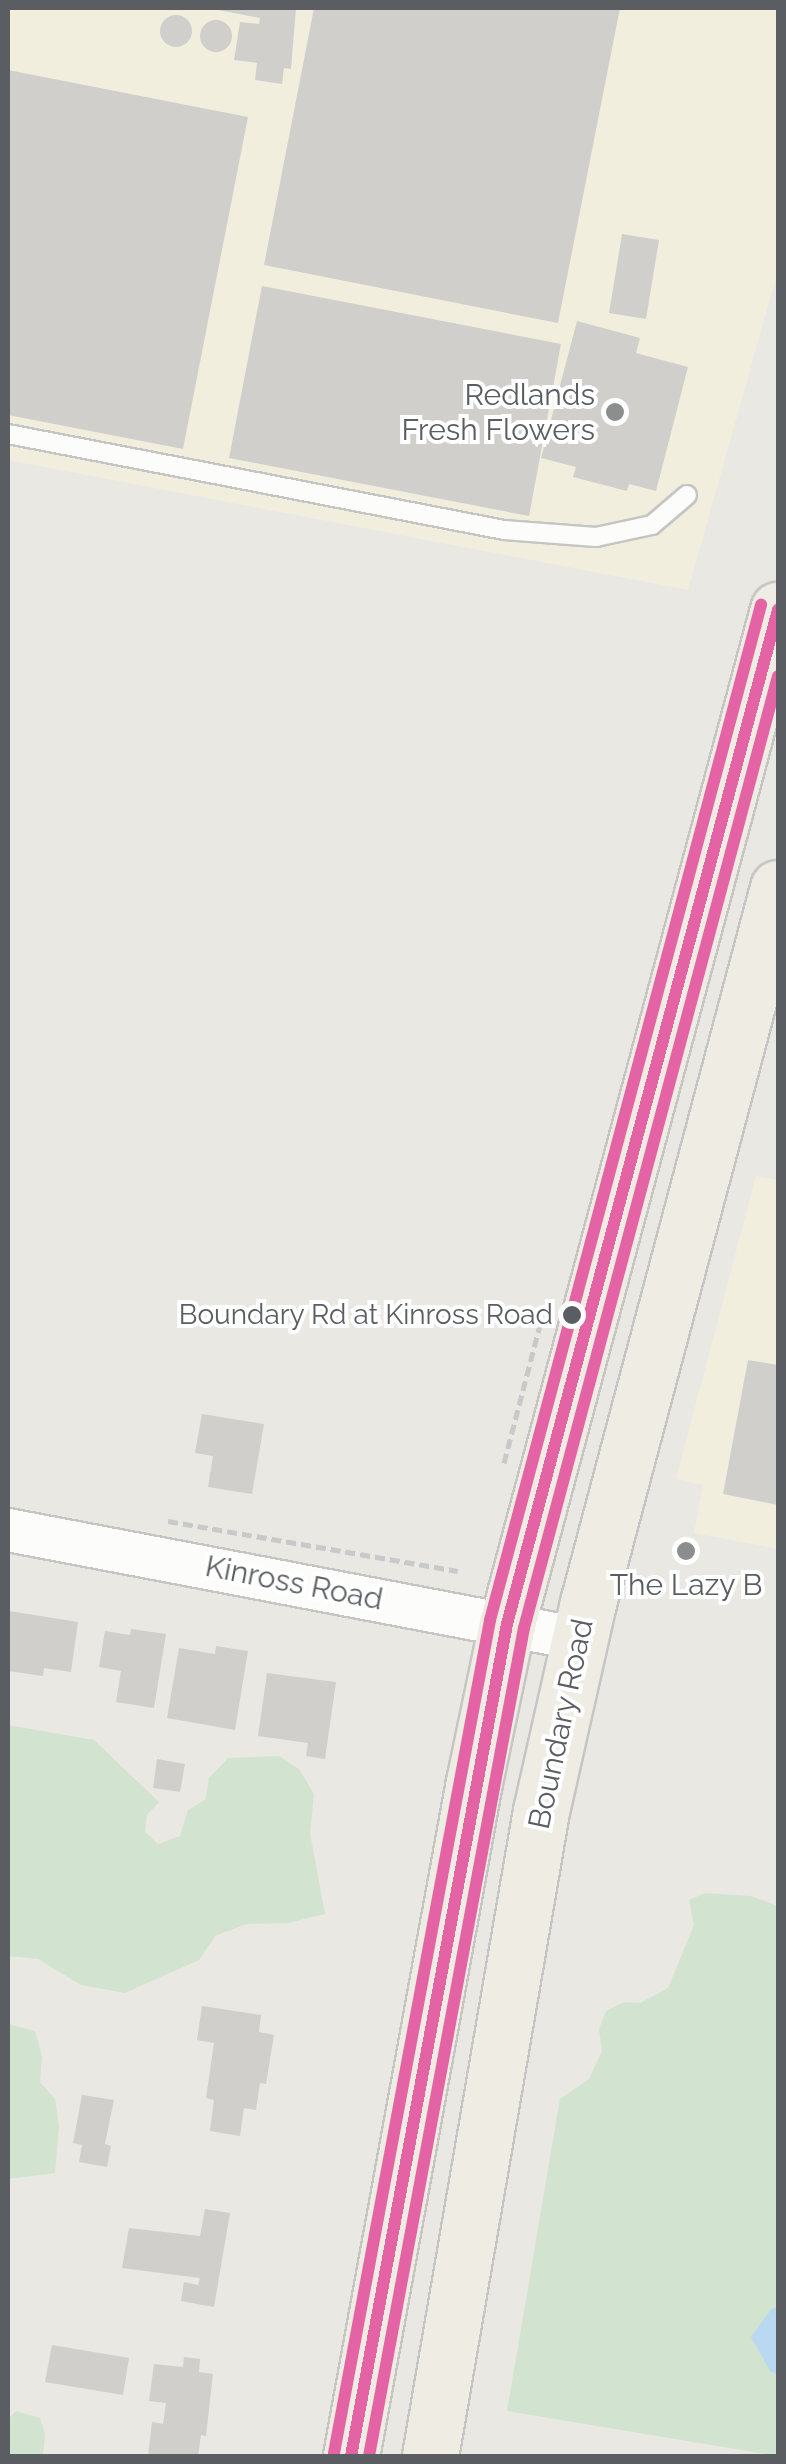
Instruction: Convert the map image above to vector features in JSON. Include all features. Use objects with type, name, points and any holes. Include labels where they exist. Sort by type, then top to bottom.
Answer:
[{"type":"highway","points":[[350,2456],[474,1782],[508,1624],[778,610]]},
{"type":"highway","name":"Boundary Road","points":[[430,2456],[541,1811],[580,1638],[778,888]]},
{"type":"street","name":"Kinross Road","points":[[8,1530],[580,1638]]},
{"type":"lane","points":[[8,434],[504,530],[596,537],[652,526],[687,495]]},
{"type":"path","points":[[160,1520],[458,1571]]},
{"type":"shaded area","points":[[8,8],[778,8],[778,271],[688,590],[8,460]]},
{"type":"shaded area","points":[[756,1176],[778,1180],[778,1549],[694,1533],[703,1485],[676,1479]]},
{"type":"green space","points":[[8,1725],[94,1740],[159,1802],[147,1815],[145,1832],[158,1844],[180,1836],[188,1810],[205,1800],[209,1778],[228,1758],[279,1756],[299,1769],[314,1794],[310,1833],[325,1914],[289,1923],[247,1924],[215,1936],[199,1960],[125,1993],[81,1985],[38,1959],[8,1956]]},
{"type":"green space","points":[[705,1893],[751,1896],[778,1906],[778,2307],[772,2308],[770,2370],[778,2375],[778,2456],[507,2411],[560,2099],[589,2079],[602,2051],[599,2029],[606,2011],[624,2002],[640,2003],[668,1988],[694,1925],[689,1900]]},
{"type":"green space","points":[[8,2024],[35,2031],[42,2056],[40,2082],[55,2099],[59,2126],[55,2173],[8,2179]]},
{"type":"green space","points":[[16,2411],[40,2418],[45,2435],[43,2456],[8,2456],[8,2419]]},
{"type":"water","points":[[778,2307],[778,2375],[770,2371],[751,2337],[772,2308]]},
{"type":"building","points":[[208,8],[296,8],[291,69],[284,68],[282,84],[255,80],[257,63],[234,60],[240,22],[259,24],[260,18]]},
{"type":"building","points":[[314,8],[620,8],[558,323],[264,265]]},
{"type":"building","points":[[176,15],[187,20],[192,31],[187,42],[176,47],[165,42],[160,31],[165,20]]},
{"type":"building","points":[[216,20],[227,25],[232,36],[227,47],[216,52],[205,47],[200,36],[205,25]]},
{"type":"building","points":[[8,70],[248,117],[183,449],[8,415]]},
{"type":"building","points":[[622,234],[659,240],[646,319],[609,313]]},
{"type":"building","points":[[262,286],[561,344],[529,516],[229,458]]},
{"type":"building","name":"Redlands Fresh Flowers","points":[[577,321],[640,338],[636,353],[688,367],[656,491],[629,484],[627,491],[573,477],[576,467],[541,458]]},
{"type":"building","points":[[748,1360],[778,1365],[778,1505],[723,1494]]},
{"type":"building","points":[[202,1414],[264,1424],[252,1494],[208,1487],[213,1456],[195,1453]]},
{"type":"building","points":[[9,1611],[78,1622],[71,1672],[44,1668],[43,1676],[8,1671]]},
{"type":"building","points":[[131,1629],[166,1634],[154,1708],[116,1702],[121,1671],[99,1667],[105,1631],[130,1635]]},
{"type":"building","points":[[216,1646],[248,1651],[235,1730],[167,1718],[179,1648],[215,1654]]},
{"type":"building","points":[[267,1673],[336,1682],[325,1759],[306,1756],[308,1743],[258,1736]]},
{"type":"building","points":[[157,1759],[185,1764],[180,1792],[153,1788]]},
{"type":"building","points":[[202,2006],[261,2015],[259,2032],[274,2035],[266,2084],[260,2083],[256,2110],[244,2108],[240,2136],[210,2131],[214,2100],[206,2098],[214,2043],[197,2040]]},
{"type":"building","points":[[82,2095],[114,2100],[105,2144],[111,2146],[107,2167],[79,2162],[82,2145],[73,2143]]},
{"type":"building","points":[[205,2209],[230,2213],[214,2307],[181,2301],[184,2282],[198,2285],[200,2278],[122,2268],[129,2228],[200,2236]]},
{"type":"building","points":[[52,2345],[129,2358],[123,2395],[45,2382]]},
{"type":"building","points":[[184,2357],[200,2359],[199,2372],[213,2374],[206,2436],[201,2435],[198,2456],[148,2456],[152,2422],[163,2424],[166,2403],[149,2401],[154,2364],[183,2367]]},
{"type":"transit line","points":[[334,2453],[490,1620],[761,605]]},
{"type":"transit line","points":[[351,2456],[507,1624],[778,610]]},
{"type":"transit line","points":[[369,2456],[524,1628],[778,676]]},
{"type":"place","name":"Redlands Fresh Flowers","points":[[615,412]]},
{"type":"place","name":"Boundary Rd at Kinross Road","points":[[572,1315]]},
{"type":"place","name":"The Lazy B","points":[[686,1551]]}]
